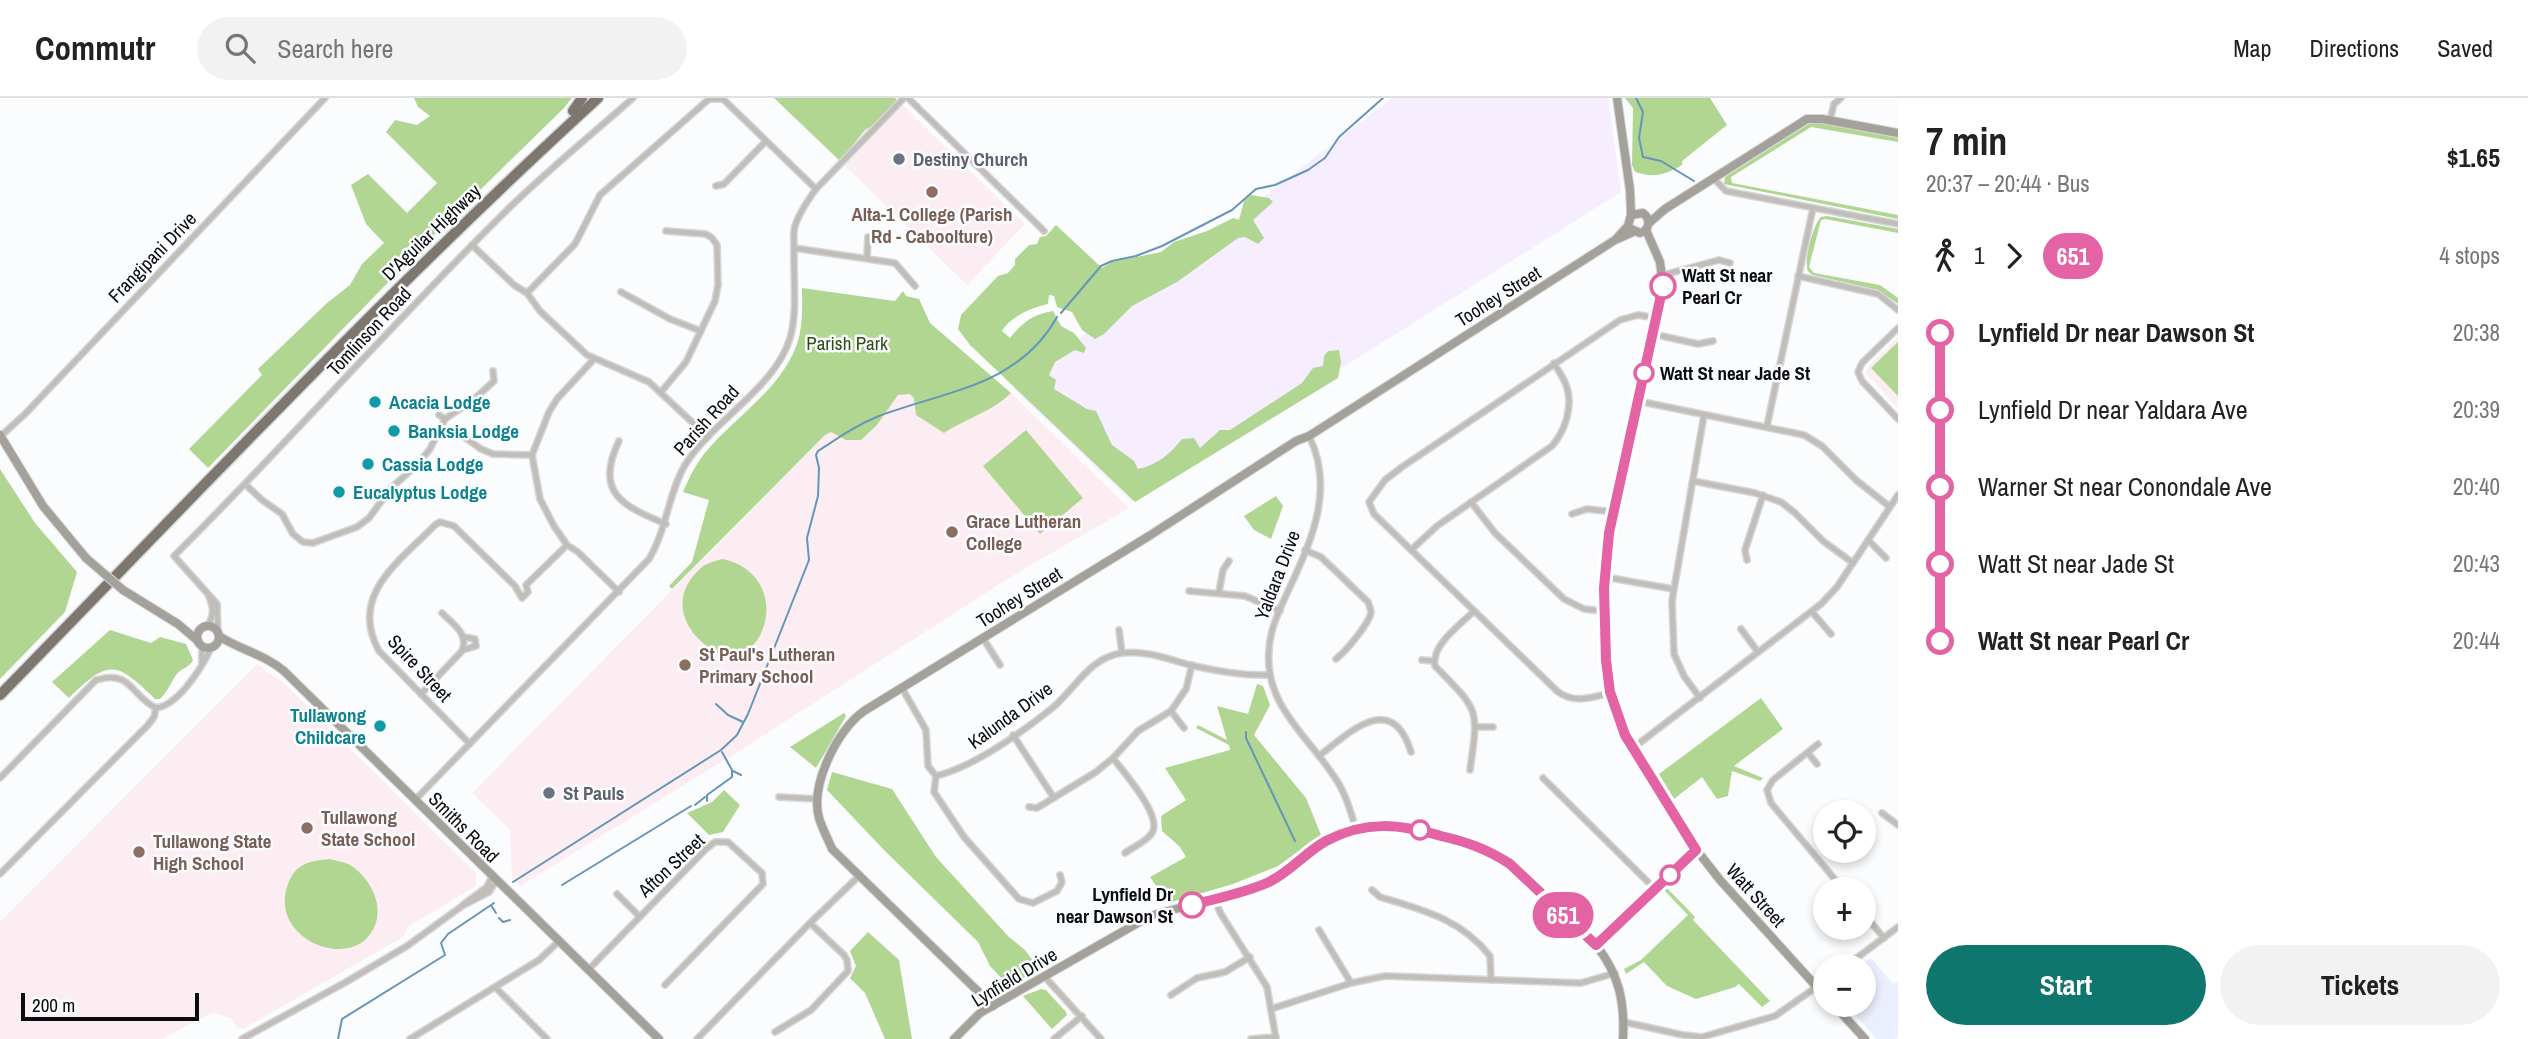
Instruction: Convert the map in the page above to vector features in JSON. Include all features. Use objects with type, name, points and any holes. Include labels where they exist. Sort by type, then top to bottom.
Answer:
[{"type":"highway","points":[[573,111],[582,98]]},
{"type":"highway","name":"D'Aguilar Highway","points":[[292,395],[304,378],[388,291],[588,98]]},
{"type":"highway","name":"D'Aguilar Highway","points":[[0,695],[292,395],[490,198],[598,98]]},
{"type":"street","name":"Frangipani Drive","points":[[0,436],[44,394],[325,98]]},
{"type":"street","name":"Tomlinson Road","points":[[219,634],[219,607],[174,556],[246,485],[505,212],[633,98]]},
{"type":"street","points":[[906,98],[1044,231]]},
{"type":"street","name":"Parish Road","points":[[415,800],[649,559],[666,524],[678,479],[685,464],[773,371],[783,356],[793,320],[795,227],[806,204],[816,189],[906,98]]},
{"type":"street","points":[[1617,98],[1630,190],[1639,223]]},
{"type":"street","points":[[1841,98],[1834,104],[1830,120],[1898,133]]},
{"type":"street","points":[[527,293],[575,244],[600,195],[709,99],[724,99],[816,189]]},
{"type":"street","name":"Toohey Street","points":[[993,1006],[832,849],[818,817],[818,799],[825,769],[844,730],[856,717],[1149,536],[1296,441],[1309,436],[1639,223],[1807,119],[1830,120]]},
{"type":"street","points":[[716,186],[724,184],[766,141]]},
{"type":"street","points":[[1714,179],[1726,191],[1898,224]]},
{"type":"street","points":[[1766,426],[1813,208]]},
{"type":"street","name":"Watt Street","points":[[1639,223],[1653,246],[1663,275],[1653,334],[1609,533],[1604,611],[1610,692],[1620,722],[1633,748],[1696,850],[1813,983]]},
{"type":"street","points":[[661,392],[684,366],[715,300],[718,285],[717,244],[712,238],[706,234],[666,231]]},
{"type":"street","points":[[867,257],[868,237]]},
{"type":"street","points":[[472,245],[514,285],[527,293],[540,311],[594,359],[639,376],[661,392],[708,437]]},
{"type":"street","points":[[794,248],[895,263],[915,286]]},
{"type":"street","points":[[1663,275],[1718,260],[1730,263]]},
{"type":"street","points":[[1798,276],[1878,294],[1898,310]]},
{"type":"street","points":[[621,292],[670,319],[701,331]]},
{"type":"street","points":[[1610,692],[1578,700],[1566,697],[1374,514],[1369,502],[1385,480],[1402,467],[1554,363],[1625,318],[1638,315],[1656,318]]},
{"type":"street","points":[[1898,328],[1855,372],[1898,419]]},
{"type":"street","points":[[1653,334],[1696,344],[1713,341]]},
{"type":"street","points":[[594,359],[557,399],[532,455],[540,499],[548,516],[568,545],[619,592]]},
{"type":"street","points":[[1411,550],[1437,526],[1552,446],[1559,437],[1566,419],[1569,398],[1567,387],[1554,363]]},
{"type":"street","points":[[494,371],[495,381]]},
{"type":"street","points":[[246,485],[282,514],[293,534],[303,542],[313,543],[357,527],[369,518],[391,488],[417,465],[430,449],[442,417],[472,401],[495,381],[503,381]]},
{"type":"street","points":[[1638,401],[1766,426],[1814,440],[1832,454],[1856,480],[1890,507]]},
{"type":"street","points":[[1700,698],[1684,676],[1674,654],[1673,589],[1704,415]]},
{"type":"street","points":[[438,430],[463,436],[481,449],[493,453],[532,455]]},
{"type":"street","points":[[0,436],[43,506],[86,558],[123,590],[206,645],[218,642],[219,634],[214,628],[177,624]]},
{"type":"street","name":"Yaldara Drive","points":[[1309,436],[1320,465],[1320,506],[1269,645],[1270,675],[1275,694],[1286,716],[1339,785],[1356,829]]},
{"type":"street","points":[[619,441],[610,463],[609,477],[614,490],[632,510],[666,524]]},
{"type":"street","points":[[1693,481],[1763,495],[1789,507],[1823,541],[1853,563]]},
{"type":"street","points":[[1747,560],[1745,550],[1763,495]]},
{"type":"street","points":[[1633,748],[1812,612],[1837,587],[1898,495]]},
{"type":"street","points":[[1471,502],[1495,533],[1564,599],[1584,609],[1604,611]]},
{"type":"street","points":[[1572,514],[1587,509],[1614,512]]},
{"type":"street","name":"Spire Street","points":[[470,744],[384,659],[373,642],[369,609],[381,580],[435,525],[444,522],[454,526],[515,586]]},
{"type":"street","points":[[1868,541],[1886,558]]},
{"type":"street","points":[[526,585],[528,592],[522,598],[515,586],[526,585],[568,545]]},
{"type":"street","points":[[1306,550],[1321,557],[1368,602],[1370,608],[1367,621],[1347,650],[1336,659]]},
{"type":"street","points":[[1219,592],[1223,570],[1229,561]]},
{"type":"street","points":[[1605,578],[1673,589]]},
{"type":"street","points":[[1189,591],[1219,592],[1254,599],[1280,611]]},
{"type":"street","points":[[156,708],[167,705],[195,677],[202,666],[206,645],[198,633],[211,620],[213,609],[209,597]]},
{"type":"street","points":[[1470,770],[1476,727],[1474,710],[1434,661],[1438,649],[1474,611]]},
{"type":"street","points":[[1812,612],[1831,634]]},
{"type":"street","points":[[421,694],[463,650],[466,643],[464,637],[442,613]]},
{"type":"street","points":[[1741,629],[1758,652]]},
{"type":"street","points":[[1119,630],[1122,653]]},
{"type":"street","name":"Smiths Road","points":[[219,634],[240,648],[269,659],[284,671],[659,1039]]},
{"type":"street","points":[[463,650],[475,647],[477,643],[464,637]]},
{"type":"street","points":[[983,638],[1000,665]]},
{"type":"street","name":"Smiths Road","points":[[206,645],[240,648]]},
{"type":"street","name":"Kalunda Drive","points":[[936,776],[966,766],[1013,735],[1053,707],[1092,666],[1108,657],[1122,653],[1149,653],[1247,676],[1270,675]]},
{"type":"street","points":[[1422,660],[1434,661]]},
{"type":"street","points":[[1029,807],[1037,808],[1096,772],[1138,731],[1171,711],[1186,688],[1192,665]]},
{"type":"street","points":[[0,778],[96,680],[108,676],[123,678],[156,708]]},
{"type":"street","points":[[902,688],[926,730],[928,766],[936,776],[934,792],[964,837],[1019,898],[1033,903],[1049,896],[1062,882],[1060,875]]},
{"type":"street","points":[[0,874],[148,725],[156,708]]},
{"type":"street","points":[[1171,711],[1184,728]]},
{"type":"street","points":[[1319,756],[1359,726],[1374,719],[1389,721],[1400,728],[1406,736],[1411,752]]},
{"type":"street","points":[[1476,727],[1493,727]]},
{"type":"street","points":[[1013,735],[1054,798]]},
{"type":"street","points":[[1818,744],[1773,779],[1767,790],[1771,803],[1833,877]]},
{"type":"street","points":[[1808,753],[1817,764]]},
{"type":"street","points":[[1113,758],[1152,812],[1155,824],[1153,832],[1146,839],[1125,853]]},
{"type":"street","points":[[1543,778],[1655,890]]},
{"type":"street","points":[[779,797],[818,799]]},
{"type":"street","points":[[1882,813],[1898,825]]},
{"type":"street","name":"Lynfield Drive","points":[[954,1039],[980,1013],[1150,916],[1270,881],[1318,846],[1356,829],[1405,826],[1480,846],[1510,864],[1596,945],[1615,973],[1622,996],[1623,1039]]},
{"type":"street","name":"Afton Street","points":[[589,970],[715,842],[728,842],[762,873],[763,884],[665,985]]},
{"type":"street","points":[[1596,945],[1696,850]]},
{"type":"street","points":[[696,1039],[860,875]]},
{"type":"street","points":[[242,1039],[387,958],[462,906],[488,892],[494,878]]},
{"type":"street","points":[[1372,890],[1380,897],[1443,917],[1458,926],[1490,956],[1491,980]]},
{"type":"street","points":[[617,894],[640,917]]},
{"type":"street","points":[[1214,899],[1268,987],[1276,1038],[1251,1039]]},
{"type":"street","points":[[775,1032],[811,1010],[848,971],[844,955],[810,923]]},
{"type":"street","points":[[1862,954],[1898,927]]},
{"type":"street","points":[[1876,928],[1884,938]]},
{"type":"street","points":[[1318,930],[1352,983]]},
{"type":"street","points":[[410,1039],[539,960],[559,942]]},
{"type":"street","points":[[1171,995],[1197,978],[1225,972],[1250,957]]},
{"type":"street","points":[[1271,1009],[1352,983],[1385,976],[1581,983],[1615,973]]},
{"type":"street","points":[[1044,976],[1101,1039]]},
{"type":"street","points":[[495,987],[547,1039]]},
{"type":"street","points":[[1624,1022],[1702,1038],[1775,1016],[1813,990]]},
{"type":"street","points":[[1054,1039],[1082,1016]]},
{"type":"street","points":[[1845,1017],[1865,1039]]},
{"type":"shaded area","points":[[1392,98],[1608,98],[1621,192],[1131,501],[1014,389]]},
{"type":"shaded area","name":"Alta-1 College (Parish Rd - Caboolture)","points":[[897,100],[1025,224],[967,285],[840,161],[865,130],[878,122]]},
{"type":"shaded area","points":[[930,323],[1011,393],[1129,508],[1014,575],[728,758],[520,886],[512,878],[510,830],[472,793],[825,435],[831,432]]},
{"type":"shaded area","points":[[1898,337],[1898,408],[1866,373],[1869,366]]},
{"type":"shaded area","points":[[257,664],[285,684],[476,873],[476,886],[408,927],[403,937],[243,1029],[236,1027],[232,1019],[213,1012],[161,1039],[0,1039],[0,922]]},
{"type":"shaded area","points":[[1876,964],[1893,984],[1898,981],[1898,1037],[1877,1039],[1857,1017],[1876,1017]]},
{"type":"green space","points":[[414,98],[572,98],[436,233],[208,468],[189,449],[262,375],[258,369],[327,303],[350,285],[362,264],[384,243],[366,224],[351,185],[368,174],[407,213],[437,183],[386,132],[395,120],[417,125],[430,116],[418,107]]},
{"type":"green space","points":[[774,98],[897,100],[878,122],[865,130],[840,161]]},
{"type":"green space","points":[[1625,98],[1710,98],[1727,125],[1682,161],[1682,165],[1665,173],[1642,174],[1635,172],[1632,165],[1633,108]]},
{"type":"green space","points":[[1810,123],[1898,138],[1898,142],[1811,127],[1731,177],[1732,183],[1898,215],[1898,219],[1724,184],[1725,177]]},
{"type":"green space","points":[[1251,195],[1269,198],[1273,202],[1253,220],[1264,238],[1258,244],[1245,237],[1238,238],[1177,282],[1132,306],[1104,334],[1095,339],[1082,330],[1072,312],[1057,307],[1054,296],[1049,295],[1048,304],[1022,313],[1002,331],[1010,338],[1028,320],[1053,311],[1061,326],[1074,333],[1086,348],[1084,353],[1075,350],[1055,362],[1049,375],[1056,380],[1054,389],[1087,409],[1096,411],[1112,445],[1134,461],[1138,469],[1163,458],[1182,439],[1194,438],[1200,448],[1220,430],[1230,430],[1302,383],[1313,368],[1323,366],[1324,356],[1328,351],[1339,350],[1341,362],[1338,378],[1135,502],[970,345],[958,329],[961,315],[998,276],[1008,273],[1015,265],[1015,259],[1029,245],[1037,244],[1040,237],[1046,236],[1056,225],[1102,268],[1112,262],[1161,252],[1174,242],[1207,231],[1233,218],[1239,220],[1244,201]]},
{"type":"green space","points":[[1827,216],[1898,229],[1898,233],[1821,220],[1809,267],[1814,273],[1880,285],[1898,298],[1898,304],[1878,290],[1809,272],[1807,255],[1813,233],[1818,220]]},
{"type":"green space","name":"Parish Park","points":[[802,288],[895,301],[903,291],[906,296],[919,299],[930,323],[1011,393],[996,405],[944,433],[916,415],[914,398],[910,394],[898,395],[877,425],[861,440],[846,440],[831,432],[825,435],[672,589],[669,586],[692,562],[709,500],[683,492],[704,454],[783,371],[799,337]]},
{"type":"green space","points":[[1898,342],[1898,396],[1871,368]]},
{"type":"green space","points":[[1026,430],[1083,498],[1040,534],[983,466]]},
{"type":"green space","points":[[0,469],[35,523],[77,572],[65,612],[0,679]]},
{"type":"green space","points":[[1276,496],[1283,506],[1271,539],[1254,530],[1244,516]]},
{"type":"green space","points":[[722,559],[736,563],[756,578],[766,601],[764,626],[758,639],[743,656],[724,656],[709,647],[689,627],[684,616],[682,604],[691,579],[704,566]]},
{"type":"green space","points":[[110,630],[151,643],[160,637],[186,644],[193,660],[176,675],[160,699],[155,699],[131,677],[112,670],[94,676],[69,698],[52,682]]},
{"type":"green space","points":[[1257,684],[1263,686],[1270,705],[1254,735],[1306,798],[1321,835],[1278,866],[1233,884],[1168,903],[1150,877],[1186,857],[1180,847],[1162,831],[1161,816],[1186,800],[1165,768],[1230,750],[1229,745],[1196,728],[1198,725],[1227,740],[1217,706],[1248,714]]},
{"type":"green space","points":[[1761,698],[1783,729],[1734,766],[1763,778],[1760,781],[1732,771],[1728,796],[1717,799],[1702,777],[1674,799],[1659,774]]},
{"type":"green space","points":[[844,713],[846,716],[816,768],[790,747]]},
{"type":"green space","points":[[832,772],[892,789],[936,857],[1008,936],[1025,950],[1039,969],[1009,986],[990,966],[978,942],[827,790]]},
{"type":"green space","points":[[724,790],[740,805],[723,832],[709,835],[687,813],[712,802]]},
{"type":"green space","points":[[330,859],[348,864],[359,872],[372,889],[378,909],[374,929],[367,938],[355,946],[340,949],[310,941],[297,931],[288,918],[285,902],[288,884],[299,867]]},
{"type":"green space","points":[[1667,888],[1695,917],[1693,920],[1770,1001],[1762,1007],[1739,984],[1696,999],[1667,986],[1644,962],[1626,974],[1624,969],[1641,960],[1688,915],[1664,890]]},
{"type":"green space","points":[[868,932],[899,960],[912,1039],[885,1039],[865,993],[850,978],[856,966],[850,951]]},
{"type":"green space","points":[[1041,989],[1046,990],[1067,1015],[1052,1029],[1023,996]]},
{"type":"waterway","points":[[1061,313],[1101,266],[1162,246],[1232,210],[1256,189],[1275,185],[1308,170],[1325,158],[1339,137],[1383,98]]},
{"type":"waterway","points":[[1636,98],[1643,112],[1639,138],[1643,157],[1661,161],[1694,181]]},
{"type":"waterway","points":[[513,882],[721,750],[737,735],[748,714],[809,560],[807,538],[818,496],[818,451],[871,420],[954,392],[1001,372],[1022,358],[1041,340],[1057,317]]},
{"type":"waterway","points":[[716,704],[728,715],[743,722]]},
{"type":"waterway","points":[[1246,732],[1246,738],[1295,841]]},
{"type":"waterway","points":[[707,801],[707,795],[732,777],[732,770],[722,752]]},
{"type":"waterway","points":[[733,771],[741,775]]},
{"type":"waterway","points":[[695,805],[705,797]]},
{"type":"waterway","points":[[562,885],[691,806]]},
{"type":"waterway","points":[[338,1039],[342,1019],[445,955],[441,943],[448,934],[494,903]]},
{"type":"waterway","points":[[491,905],[496,913]]},
{"type":"waterway","points":[[499,918],[503,922],[510,920]]},
{"type":"bus line","name":"651","points":[[1192,905],[1249,890],[1270,881],[1318,846],[1345,833],[1381,826],[1405,826],[1480,846],[1495,854],[1510,864],[1596,945],[1696,850],[1625,735],[1610,692],[1606,660],[1604,588],[1609,533],[1663,286]]},
{"type":"place","name":"Destiny Church","points":[[899,159]]},
{"type":"place","name":"Alta-1 College (Parish Rd - Caboolture)","points":[[932,192]]},
{"type":"place","name":"Watt St near Pearl Cr","points":[[1663,286]]},
{"type":"place","name":"Watt St near Jade St","points":[[1644,373]]},
{"type":"place","name":"Acacia Lodge","points":[[375,402]]},
{"type":"place","name":"Banksia Lodge","points":[[394,431]]},
{"type":"place","name":"Cassia Lodge","points":[[368,464]]},
{"type":"place","name":"Eucalyptus Lodge","points":[[339,492]]},
{"type":"place","name":"Grace Lutheran College","points":[[952,532]]},
{"type":"place","name":"St Paul's Lutheran Primary School","points":[[685,665]]},
{"type":"place","name":"Tullawong Childcare","points":[[380,726]]},
{"type":"place","name":"St Pauls","points":[[549,793]]},
{"type":"place","name":"Tullawong State School","points":[[307,828]]},
{"type":"place","name":"Tullawong State High School","points":[[139,852]]},
{"type":"place","name":"Lynfield Dr near Dawson St","points":[[1192,905]]}]
